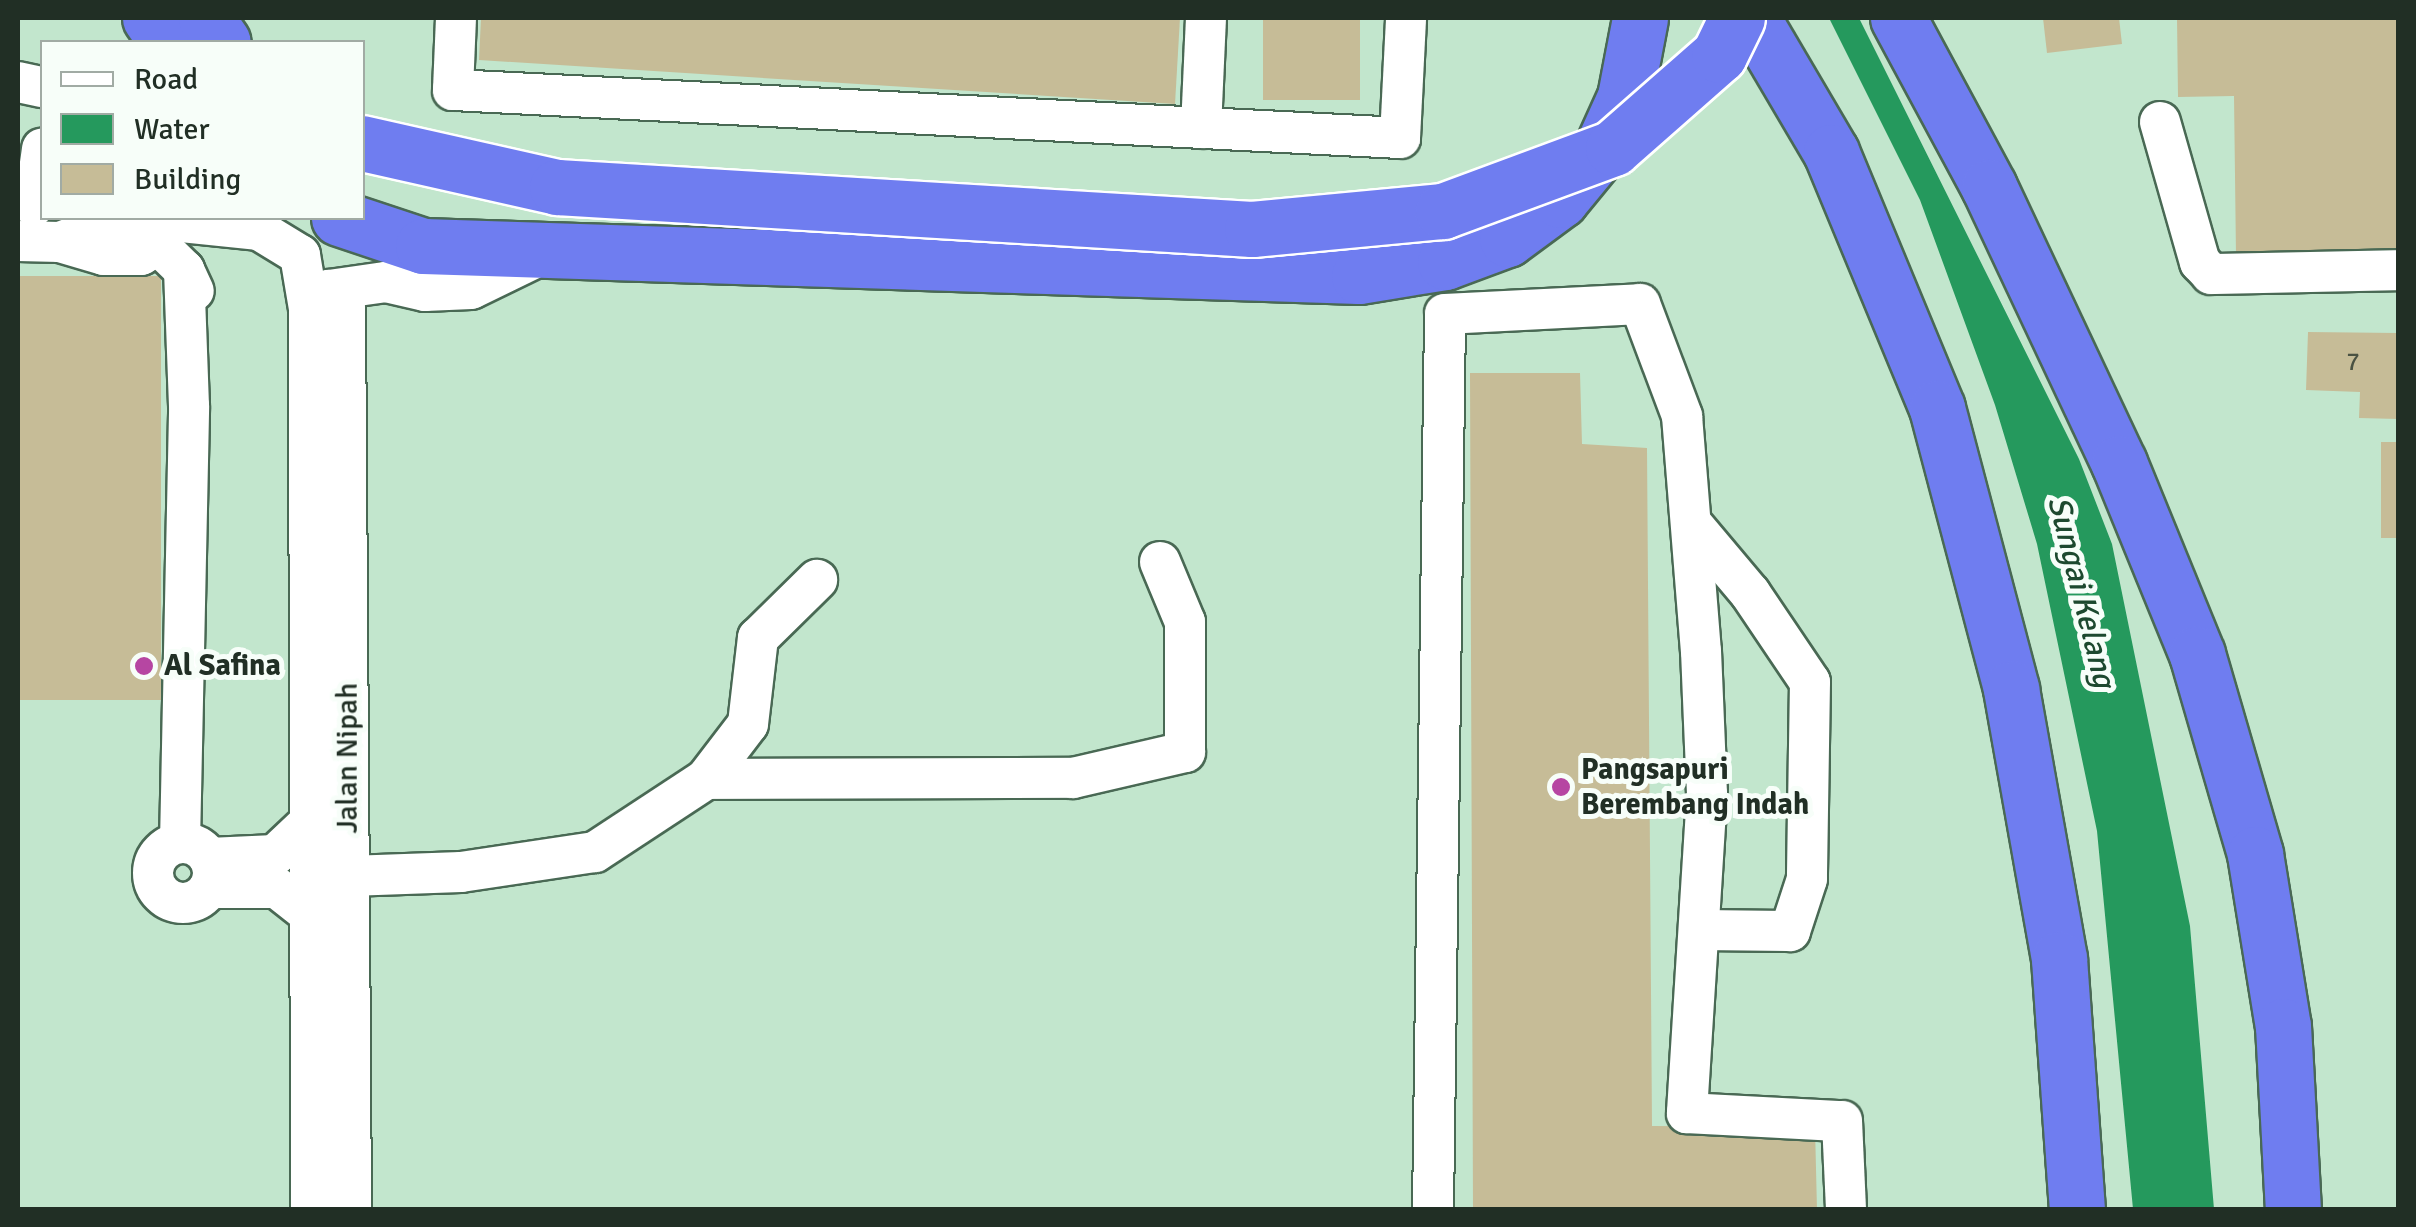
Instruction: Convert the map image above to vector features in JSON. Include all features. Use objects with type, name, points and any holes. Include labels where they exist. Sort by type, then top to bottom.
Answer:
[{"type":"highway","points":[[150,18],[166,40]]},
{"type":"highway","points":[[206,18],[221,40]]},
{"type":"highway","points":[[345,220],[423,246],[978,268],[1360,276],[1445,262],[1507,239],[1560,200],[1601,150],[1625,97],[1640,18]]},
{"type":"highway","points":[[365,144],[557,187],[1252,229],[1443,211],[1614,148],[1719,56],[1737,18]]},
{"type":"highway","points":[[1752,18],[1831,152],[1938,408],[2011,689],[2060,959],[2077,1210]]},
{"type":"highway","points":[[1898,18],[1997,204],[2119,463],[2197,654],[2255,854],[2283,1026],[2294,1210]]},
{"type":"street","points":[[456,18],[453,90],[1400,138],[1406,18]]},
{"type":"street","points":[[1201,128],[1206,18]]},
{"type":"street","points":[[2160,122],[2200,262],[2211,274],[2398,270]]},
{"type":"street","points":[[34,220],[40,168]]},
{"type":"street","name":"Jalan Nipah","points":[[34,220],[140,227],[174,266],[259,230],[300,255],[328,302],[349,876],[351,1210]]},
{"type":"street","points":[[311,1210],[310,822],[328,302],[386,282],[425,291],[471,289],[548,251]]},
{"type":"street","points":[[174,266],[214,336],[189,406],[200,863]]},
{"type":"street","points":[[1433,1210],[1444,314],[1640,304],[1682,416],[1707,794],[1687,1113],[1842,1121],[1846,1210]]},
{"type":"street","points":[[1691,523],[1750,593],[1810,682],[1807,879],[1790,931],[1698,930]]},
{"type":"street","points":[[706,779],[1073,778],[1184,752],[1185,622],[1160,562]]},
{"type":"street","points":[[349,876],[461,872],[595,852],[706,779],[748,724],[758,638],[817,580]]},
{"type":"street","points":[[200,863],[275,855],[310,822]]},
{"type":"street","points":[[200,863],[277,888],[310,914]]},
{"type":"water","name":"Sungai Kelang","points":[[1829,18],[1859,18],[2079,459],[2112,544],[2190,926],[2214,1209],[2133,1209],[2097,831],[2037,544],[1995,405],[1920,200]]},
{"type":"building","points":[[481,18],[1180,18],[1175,104],[479,60]]},
{"type":"building","points":[[1263,18],[1360,18],[1360,100],[1263,100]]},
{"type":"building","points":[[2043,18],[2119,18],[2122,44],[2047,53]]},
{"type":"building","points":[[2177,18],[2398,18],[2398,253],[2236,256],[2234,96],[2178,97]]},
{"type":"building","points":[[18,276],[161,276],[161,700],[18,700]]},
{"type":"building","points":[[2308,332],[2398,333],[2398,419],[2359,418],[2360,392],[2306,390]]},
{"type":"building","name":"Pangsapuri Berembang Indah","points":[[1470,373],[1580,373],[1582,444],[1647,448],[1652,1126],[1815,1127],[1817,1210],[1473,1210]]},
{"type":"building","points":[[2381,442],[2398,442],[2398,538],[2381,538]]},
{"type":"place","name":"Al Safina","points":[[144,666]]},
{"type":"place","name":"Pangsapuri Berembang Indah","points":[[1561,787]]}]
